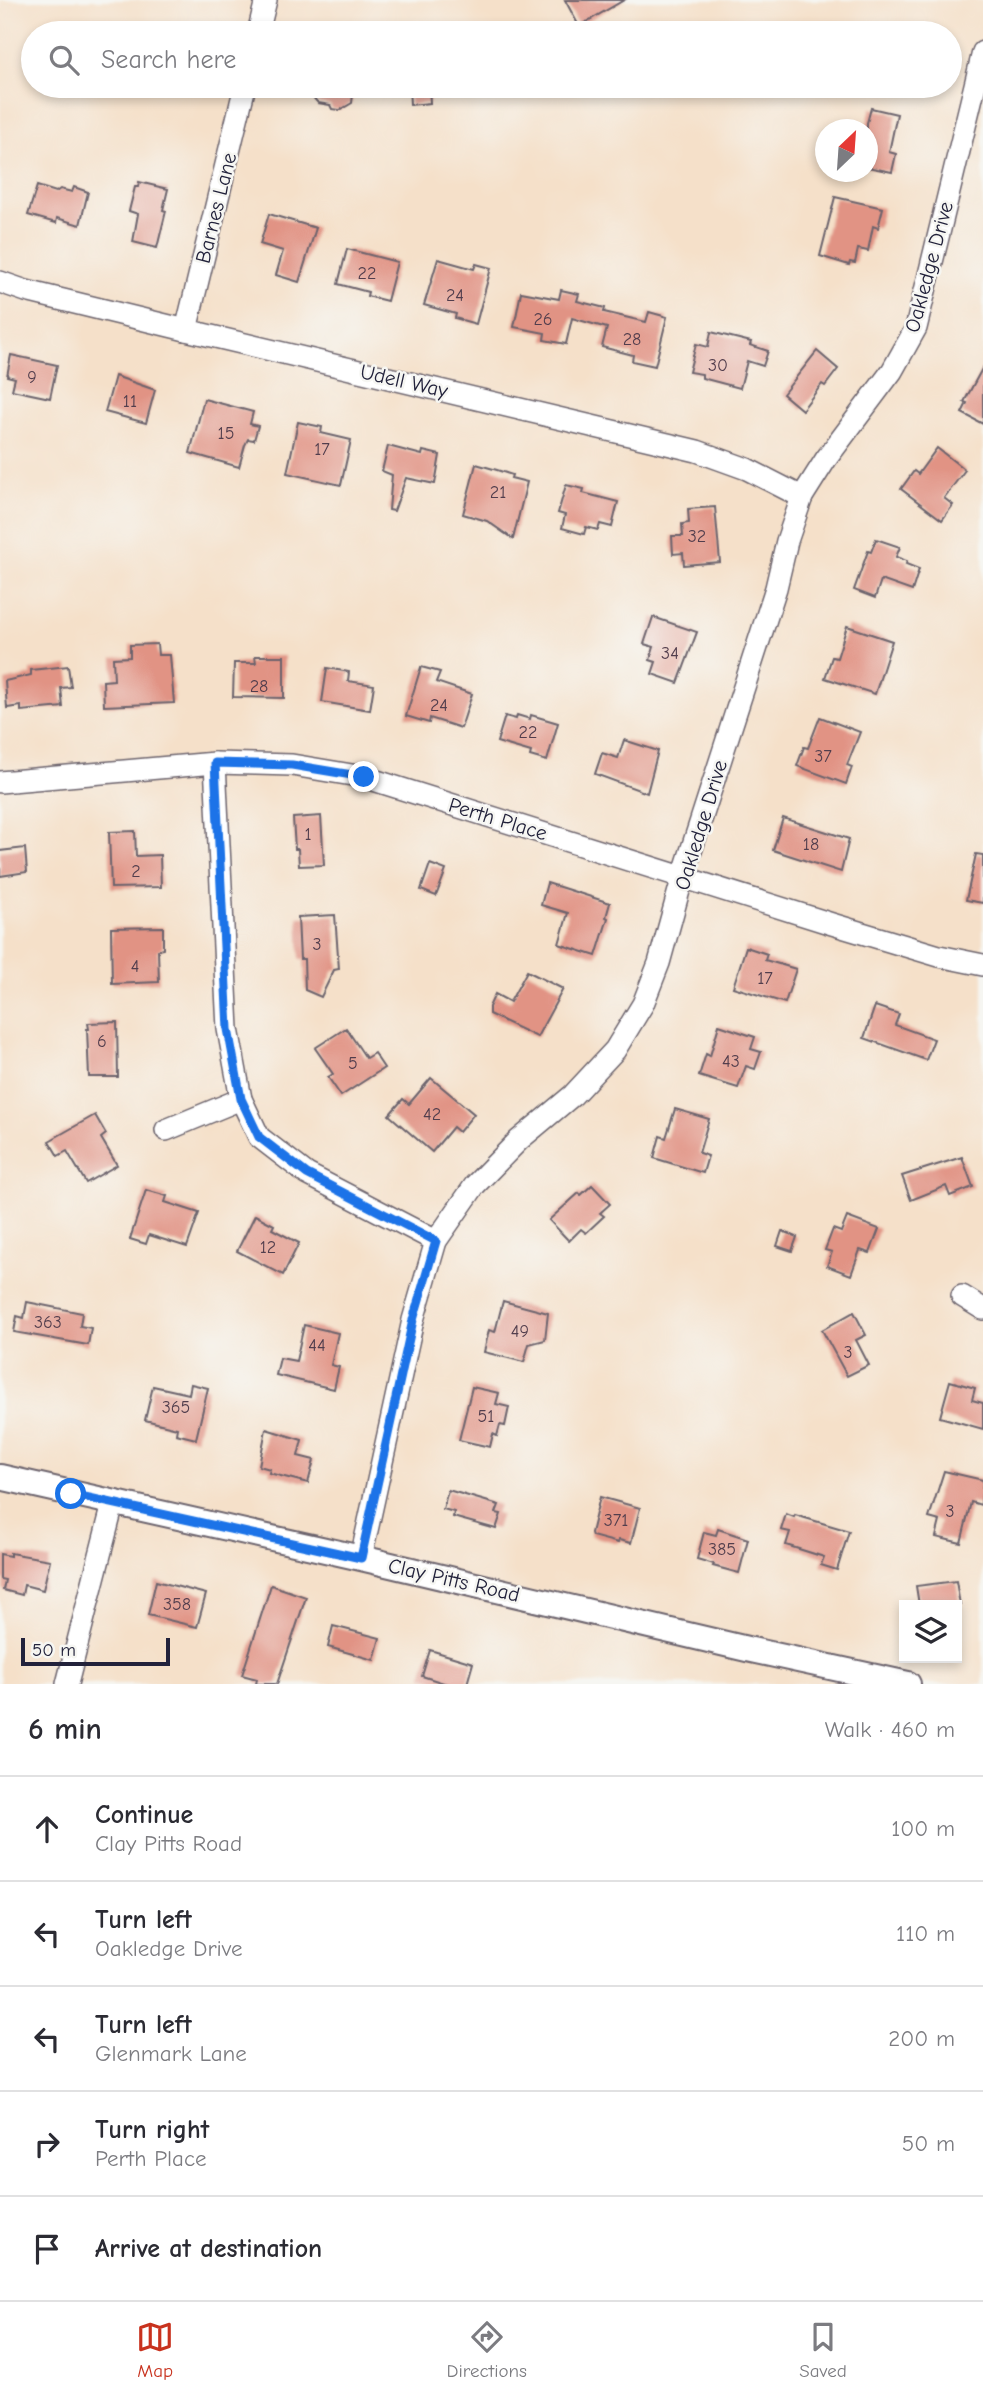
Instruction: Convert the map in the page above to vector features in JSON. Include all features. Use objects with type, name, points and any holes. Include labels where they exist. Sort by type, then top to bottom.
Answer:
[{"type":"street","points":[[261,21],[266,0]]},
{"type":"street","name":"Oakledge Drive","points":[[361,1558],[413,1320],[436,1241],[475,1185],[519,1140],[573,1095],[615,1049],[643,1004],[655,974],[683,876],[776,588],[787,541],[802,497],[826,459],[892,371],[916,328],[983,52]]},
{"type":"street","name":"Barnes Lane","points":[[186,330],[242,98]]},
{"type":"street","name":"Udell Way","points":[[0,282],[26,291],[186,330],[697,451],[747,469],[802,497]]},
{"type":"street","points":[[215,763],[228,1029],[241,1099],[259,1137],[307,1174],[436,1241]]},
{"type":"street","name":"Perth Place","points":[[0,782],[215,763],[292,765],[364,777],[939,956],[983,965]]},
{"type":"street","points":[[166,1130],[241,1099]]},
{"type":"street","points":[[962,1296],[983,1309]]},
{"type":"street","name":"Clay Pitts Road","points":[[0,1477],[908,1684]]},
{"type":"street","points":[[67,1684],[113,1504]]},
{"type":"building","points":[[565,0],[624,0],[588,21],[576,21]]},
{"type":"building","points":[[314,98],[353,98],[352,103],[340,110],[318,103]]},
{"type":"building","points":[[410,98],[430,98],[430,103],[410,105]]},
{"type":"building","points":[[871,108],[897,114],[889,152],[896,154],[892,172],[878,169],[878,119],[868,119]]},
{"type":"building","points":[[139,182],[168,189],[157,248],[133,242],[138,214],[129,211],[135,187],[138,187]]},
{"type":"building","points":[[37,186],[56,192],[60,189],[72,192],[74,187],[88,192],[80,225],[57,218],[56,223],[28,215]]},
{"type":"building","points":[[835,197],[883,208],[878,228],[873,226],[868,251],[858,249],[855,263],[850,262],[849,265],[820,256]]},
{"type":"building","points":[[269,214],[316,228],[299,282],[276,275],[283,251],[260,244]]},
{"type":"building","points":[[347,249],[397,262],[387,301],[367,296],[368,292],[338,284]]},
{"type":"building","points":[[438,259],[474,269],[476,264],[491,268],[476,324],[455,318],[456,314],[424,305]]},
{"type":"building","points":[[561,290],[579,294],[577,301],[605,308],[604,312],[646,322],[649,312],[667,317],[655,366],[632,361],[633,355],[602,347],[607,328],[572,318],[566,344],[544,340],[545,333],[514,327],[521,292],[559,299]]},
{"type":"building","points":[[711,332],[751,342],[750,345],[768,351],[763,366],[747,361],[740,388],[689,372],[696,344],[708,347]]},
{"type":"building","points":[[817,351],[838,369],[825,386],[822,384],[802,410],[783,394]]},
{"type":"building","points":[[11,355],[57,365],[50,398],[12,390],[15,378],[7,376]]},
{"type":"building","points":[[983,367],[983,424],[962,413],[967,403],[964,402]]},
{"type":"building","points":[[115,376],[155,390],[146,423],[105,412]]},
{"type":"building","points":[[204,399],[253,412],[250,424],[258,426],[254,440],[248,439],[245,445],[239,467],[190,453]]},
{"type":"building","points":[[298,422],[322,427],[321,433],[351,440],[341,485],[287,473]]},
{"type":"building","points":[[388,446],[422,455],[423,451],[440,455],[435,484],[406,478],[394,511],[389,510],[392,475],[382,471]]},
{"type":"building","points":[[937,448],[965,470],[944,498],[953,505],[942,520],[901,489],[914,471],[918,474]]},
{"type":"building","points":[[476,464],[527,482],[513,539],[487,521],[463,514]]},
{"type":"building","points":[[566,485],[584,489],[583,493],[618,502],[612,527],[600,524],[598,530],[586,527],[584,534],[562,528],[565,515],[558,513]]},
{"type":"building","points":[[715,507],[720,562],[684,565],[683,553],[673,554],[672,536],[683,536],[682,524],[689,523],[688,509]]},
{"type":"building","points":[[876,539],[900,547],[896,557],[919,569],[912,591],[881,580],[875,598],[854,590],[868,551],[871,552]]},
{"type":"building","points":[[653,617],[697,632],[678,683],[652,674],[656,662],[650,660],[654,647],[644,644]]},
{"type":"building","points":[[847,626],[892,641],[875,694],[825,678],[832,657],[837,658]]},
{"type":"building","points":[[157,644],[158,655],[170,655],[174,703],[104,706],[103,681],[114,680],[113,658],[130,657],[130,645]]},
{"type":"building","points":[[255,656],[284,656],[284,698],[233,697],[234,663],[256,663]]},
{"type":"building","points":[[68,666],[71,687],[61,688],[63,707],[21,711],[21,706],[7,708],[5,681],[31,675],[31,670]]},
{"type":"building","points":[[421,667],[440,672],[436,682],[472,694],[461,728],[430,718],[429,723],[406,716]]},
{"type":"building","points":[[327,668],[349,672],[348,681],[374,685],[370,710],[322,702]]},
{"type":"building","points":[[517,715],[530,719],[531,715],[558,723],[547,761],[530,756],[531,752],[497,742],[505,716],[516,719]]},
{"type":"building","points":[[820,717],[860,732],[847,765],[852,767],[846,784],[797,766],[804,747],[808,748]]},
{"type":"building","points":[[624,740],[658,751],[647,793],[595,774],[602,753],[618,758]]},
{"type":"building","points":[[321,816],[324,865],[299,866],[293,818]]},
{"type":"building","points":[[783,818],[849,839],[841,872],[773,850]]},
{"type":"building","points":[[135,831],[136,856],[160,855],[161,887],[111,888],[109,832]]},
{"type":"building","points":[[25,848],[27,872],[0,876],[0,851]]},
{"type":"building","points":[[976,854],[983,855],[983,903],[966,900]]},
{"type":"building","points":[[430,864],[446,870],[436,896],[421,890]]},
{"type":"building","points":[[547,883],[610,903],[596,956],[559,944],[568,913],[541,905]]},
{"type":"building","points":[[335,915],[339,969],[334,970],[321,997],[305,990],[298,917]]},
{"type":"building","points":[[163,927],[163,949],[158,950],[159,982],[112,984],[111,928]]},
{"type":"building","points":[[746,947],[767,954],[765,960],[796,969],[785,1003],[733,987]]},
{"type":"building","points":[[527,971],[563,989],[537,1037],[489,1014],[495,994],[510,1002]]},
{"type":"building","points":[[875,1006],[899,1014],[895,1025],[934,1039],[926,1060],[864,1038]]},
{"type":"building","points":[[117,1022],[118,1077],[89,1077],[88,1023]]},
{"type":"building","points":[[719,1025],[755,1037],[751,1049],[761,1052],[755,1069],[746,1066],[738,1088],[699,1076],[706,1054],[710,1056]]},
{"type":"building","points":[[346,1028],[366,1058],[374,1053],[384,1068],[341,1096],[328,1077],[333,1074],[315,1048]]},
{"type":"building","points":[[431,1078],[474,1114],[459,1132],[453,1127],[432,1152],[389,1115],[403,1099],[409,1104]]},
{"type":"building","points":[[675,1109],[709,1119],[699,1153],[708,1156],[703,1173],[654,1158],[660,1136],[666,1138]]},
{"type":"building","points":[[95,1115],[106,1134],[101,1138],[117,1165],[86,1183],[67,1151],[58,1156],[49,1141]]},
{"type":"building","points":[[962,1157],[973,1187],[950,1196],[946,1186],[911,1200],[902,1176]]},
{"type":"building","points":[[592,1185],[610,1204],[600,1213],[604,1216],[586,1233],[581,1229],[569,1241],[549,1220]]},
{"type":"building","points":[[146,1190],[167,1196],[165,1202],[199,1213],[187,1247],[149,1235],[146,1244],[130,1239]]},
{"type":"building","points":[[255,1215],[274,1225],[272,1229],[299,1243],[283,1275],[237,1251]]},
{"type":"building","points":[[847,1217],[879,1229],[870,1253],[860,1250],[851,1275],[827,1266],[832,1252],[825,1250],[833,1229],[841,1232]]},
{"type":"building","points":[[782,1231],[797,1237],[792,1251],[777,1246]]},
{"type":"building","points":[[503,1301],[548,1313],[545,1340],[529,1344],[524,1362],[484,1352],[489,1330],[495,1332]]},
{"type":"building","points":[[27,1302],[82,1313],[80,1326],[91,1328],[88,1345],[14,1332],[17,1316],[24,1318]]},
{"type":"building","points":[[854,1312],[866,1335],[856,1340],[869,1365],[847,1376],[822,1330]]},
{"type":"building","points":[[304,1325],[338,1333],[331,1365],[339,1367],[334,1389],[276,1375],[280,1358],[296,1361]]},
{"type":"building","points":[[950,1381],[975,1388],[972,1400],[983,1403],[983,1429],[940,1417]]},
{"type":"building","points":[[191,1384],[208,1388],[196,1439],[176,1434],[177,1428],[145,1420],[153,1386],[189,1394]]},
{"type":"building","points":[[472,1387],[499,1393],[496,1404],[509,1407],[505,1426],[500,1425],[497,1436],[493,1434],[490,1447],[459,1440]]},
{"type":"building","points":[[266,1429],[302,1440],[298,1456],[314,1460],[308,1483],[269,1473],[270,1469],[259,1466]]},
{"type":"building","points":[[944,1471],[983,1480],[981,1505],[971,1502],[961,1543],[936,1537],[940,1521],[929,1518]]},
{"type":"building","points":[[448,1490],[499,1505],[496,1513],[501,1514],[496,1529],[453,1517],[454,1512],[443,1509]]},
{"type":"building","points":[[600,1497],[640,1508],[631,1543],[619,1540],[618,1543],[592,1536]]},
{"type":"building","points":[[786,1514],[849,1531],[837,1570],[821,1565],[824,1557],[786,1545],[790,1532],[781,1530]]},
{"type":"building","points":[[718,1529],[748,1539],[739,1573],[697,1559],[704,1532],[716,1535]]},
{"type":"building","points":[[10,1553],[50,1560],[43,1590],[24,1585],[22,1595],[3,1590],[5,1580],[0,1579],[0,1554],[10,1556]]},
{"type":"building","points":[[156,1581],[206,1594],[197,1627],[148,1615]]},
{"type":"building","points":[[956,1581],[959,1600],[918,1600],[916,1586]]},
{"type":"building","points":[[271,1585],[306,1597],[277,1684],[256,1684],[257,1679],[242,1675]]},
{"type":"building","points":[[333,1626],[380,1638],[374,1660],[328,1647]]},
{"type":"building","points":[[430,1650],[473,1663],[467,1684],[447,1684],[422,1676]]},
{"type":"route","points":[[71,1494],[361,1558],[413,1320],[436,1241],[307,1174],[259,1137],[241,1099],[228,1029],[215,763],[292,765],[364,777]]}]
